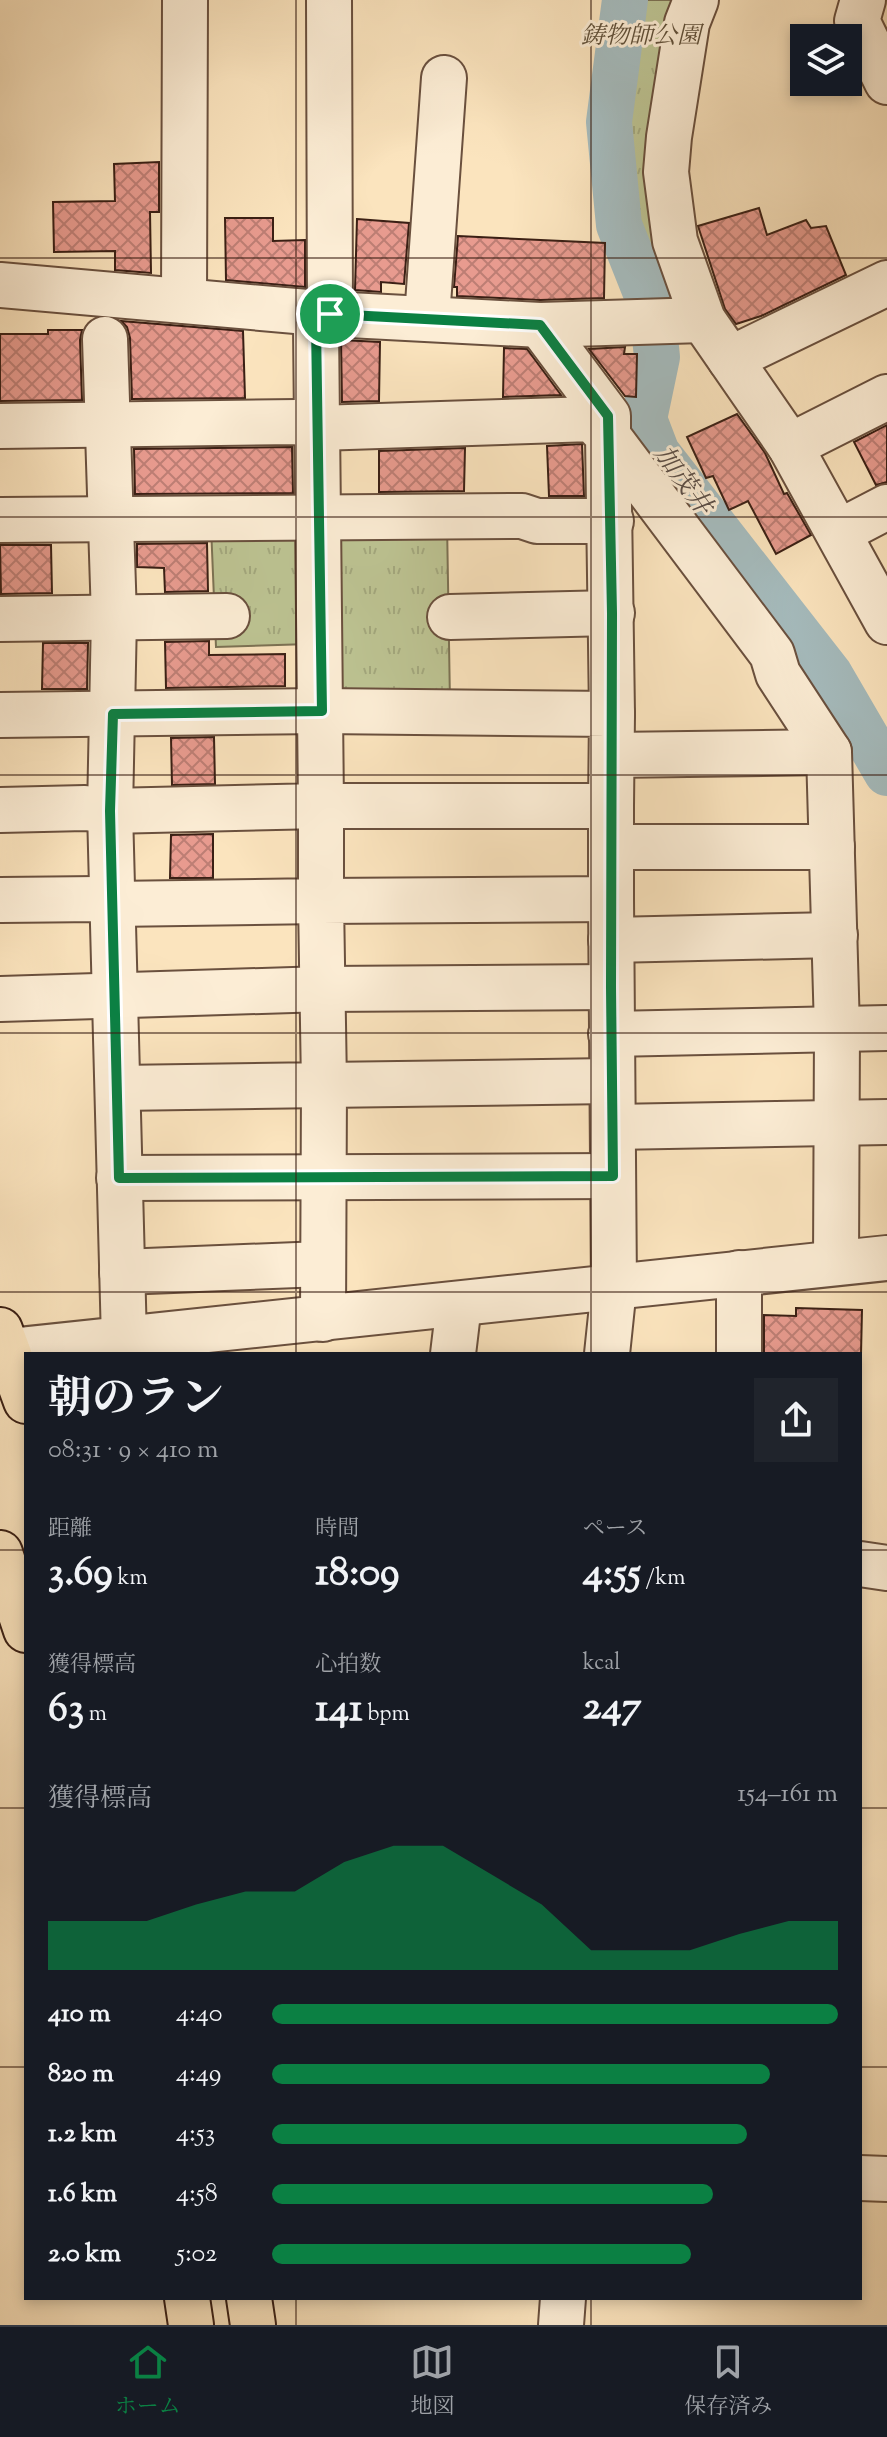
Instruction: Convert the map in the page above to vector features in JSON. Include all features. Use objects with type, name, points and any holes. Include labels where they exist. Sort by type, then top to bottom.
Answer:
[{"type":"main road","points":[[3,1344],[24,1396]]},
{"type":"main road","points":[[0,1553],[24,1624]]},
{"type":"main road","points":[[187,2300],[191,2325]]},
{"type":"main road","points":[[249,2300],[253,2325]]},
{"type":"street","points":[[184,301],[185,0]]},
{"type":"street","points":[[323,1319],[324,989],[316,326],[330,314],[329,0]]},
{"type":"street","points":[[696,0],[687,23],[669,137],[666,172],[675,241],[703,320],[790,446],[887,621]]},
{"type":"street","points":[[863,0],[857,21],[887,82]]},
{"type":"street","points":[[427,318],[444,78]]},
{"type":"street","points":[[730,359],[887,283]]},
{"type":"street","points":[[0,285],[330,314],[540,325],[703,320]]},
{"type":"street","points":[[540,325],[608,416],[612,613],[614,1287],[607,1352]]},
{"type":"street","points":[[105,339],[114,617],[110,811],[124,1340]]},
{"type":"street","points":[[790,446],[887,397]]},
{"type":"street","points":[[0,426],[297,422],[318,428],[592,419],[772,654],[778,674],[829,752],[837,1029],[836,1263]]},
{"type":"street","points":[[839,532],[887,507]]},
{"type":"street","points":[[0,520],[522,516],[537,521],[611,521]]},
{"type":"street","points":[[450,617],[612,613]]},
{"type":"street","points":[[0,619],[227,616]]},
{"type":"street","points":[[0,715],[322,711],[829,752]]},
{"type":"street","points":[[0,810],[321,806],[832,847]]},
{"type":"street","points":[[0,900],[99,899],[112,904],[321,901],[835,935]]},
{"type":"street","points":[[0,999],[324,989],[611,987]]},
{"type":"street","points":[[611,1034],[887,1028]]},
{"type":"street","points":[[118,1088],[611,1081]]},
{"type":"street","points":[[613,1127],[887,1122]]},
{"type":"street","points":[[119,1178],[613,1176]]},
{"type":"street","points":[[3,1344],[124,1340],[887,1258]]},
{"type":"street","points":[[122,1272],[322,1264]]},
{"type":"street","points":[[739,1273],[739,1352]]},
{"type":"street","points":[[453,1352],[459,1304]]},
{"type":"street","points":[[862,1564],[887,1568]]},
{"type":"street","points":[[862,2178],[887,2179]]},
{"type":"street","points":[[561,2325],[563,2300]]},
{"type":"green space","name":"鋳物師公園","points":[[609,0],[690,0],[678,300],[642,311],[610,246],[597,130]]},
{"type":"green space","points":[[447,522],[450,703],[330,704],[326,524]]},
{"type":"green space","points":[[306,524],[309,644],[216,647],[211,526]]},
{"type":"building","points":[[159,162],[159,212],[150,212],[151,273],[115,270],[115,251],[54,252],[53,202],[115,201],[114,164]]},
{"type":"building","points":[[759,208],[767,235],[806,220],[811,228],[826,226],[846,275],[761,316],[736,324],[725,309],[698,226]]},
{"type":"building","points":[[225,218],[273,218],[273,241],[305,240],[305,287],[226,280]]},
{"type":"building","points":[[357,219],[409,223],[404,284],[381,282],[381,292],[355,290]]},
{"type":"building","points":[[458,236],[605,243],[604,298],[540,300],[457,296],[457,287],[454,287]]},
{"type":"building","points":[[121,321],[243,331],[245,398],[132,399],[130,338],[127,327]]},
{"type":"building","points":[[48,330],[82,330],[82,400],[0,401],[0,334],[48,334]]},
{"type":"building","points":[[341,340],[380,342],[379,401],[342,402]]},
{"type":"building","points":[[625,347],[624,354],[637,354],[636,397],[625,396],[589,349]]},
{"type":"building","points":[[504,348],[527,349],[561,395],[503,397]]},
{"type":"building","points":[[737,414],[765,453],[784,494],[787,493],[811,535],[776,554],[748,501],[729,510],[713,476],[706,478],[687,437]]},
{"type":"building","points":[[887,425],[887,482],[876,485],[854,442]]},
{"type":"building","points":[[582,444],[584,496],[549,496],[547,446]]},
{"type":"building","points":[[292,447],[293,493],[135,494],[134,449]]},
{"type":"building","points":[[465,448],[464,491],[379,492],[379,451]]},
{"type":"building","points":[[207,543],[208,591],[165,592],[164,568],[137,567],[137,544]]},
{"type":"building","points":[[0,545],[51,545],[52,593],[1,594]]},
{"type":"building","points":[[209,641],[209,655],[285,654],[285,686],[166,688],[165,642]]},
{"type":"building","points":[[43,643],[88,643],[87,689],[42,689]]},
{"type":"building","points":[[214,737],[215,784],[172,785],[171,738]]},
{"type":"building","points":[[213,834],[213,878],[170,878],[171,835]]},
{"type":"building","points":[[796,1308],[862,1310],[861,1352],[764,1352],[764,1315],[796,1316]]},
{"type":"waterway","name":"加茂井","points":[[625,0],[609,122],[619,225],[652,308],[657,357],[644,419],[657,453],[830,675],[887,773]]},
{"type":"route","points":[[330,314],[540,325],[608,416],[612,613],[613,1176],[119,1178],[110,811],[113,714],[322,711],[316,326],[330,314]]}]
